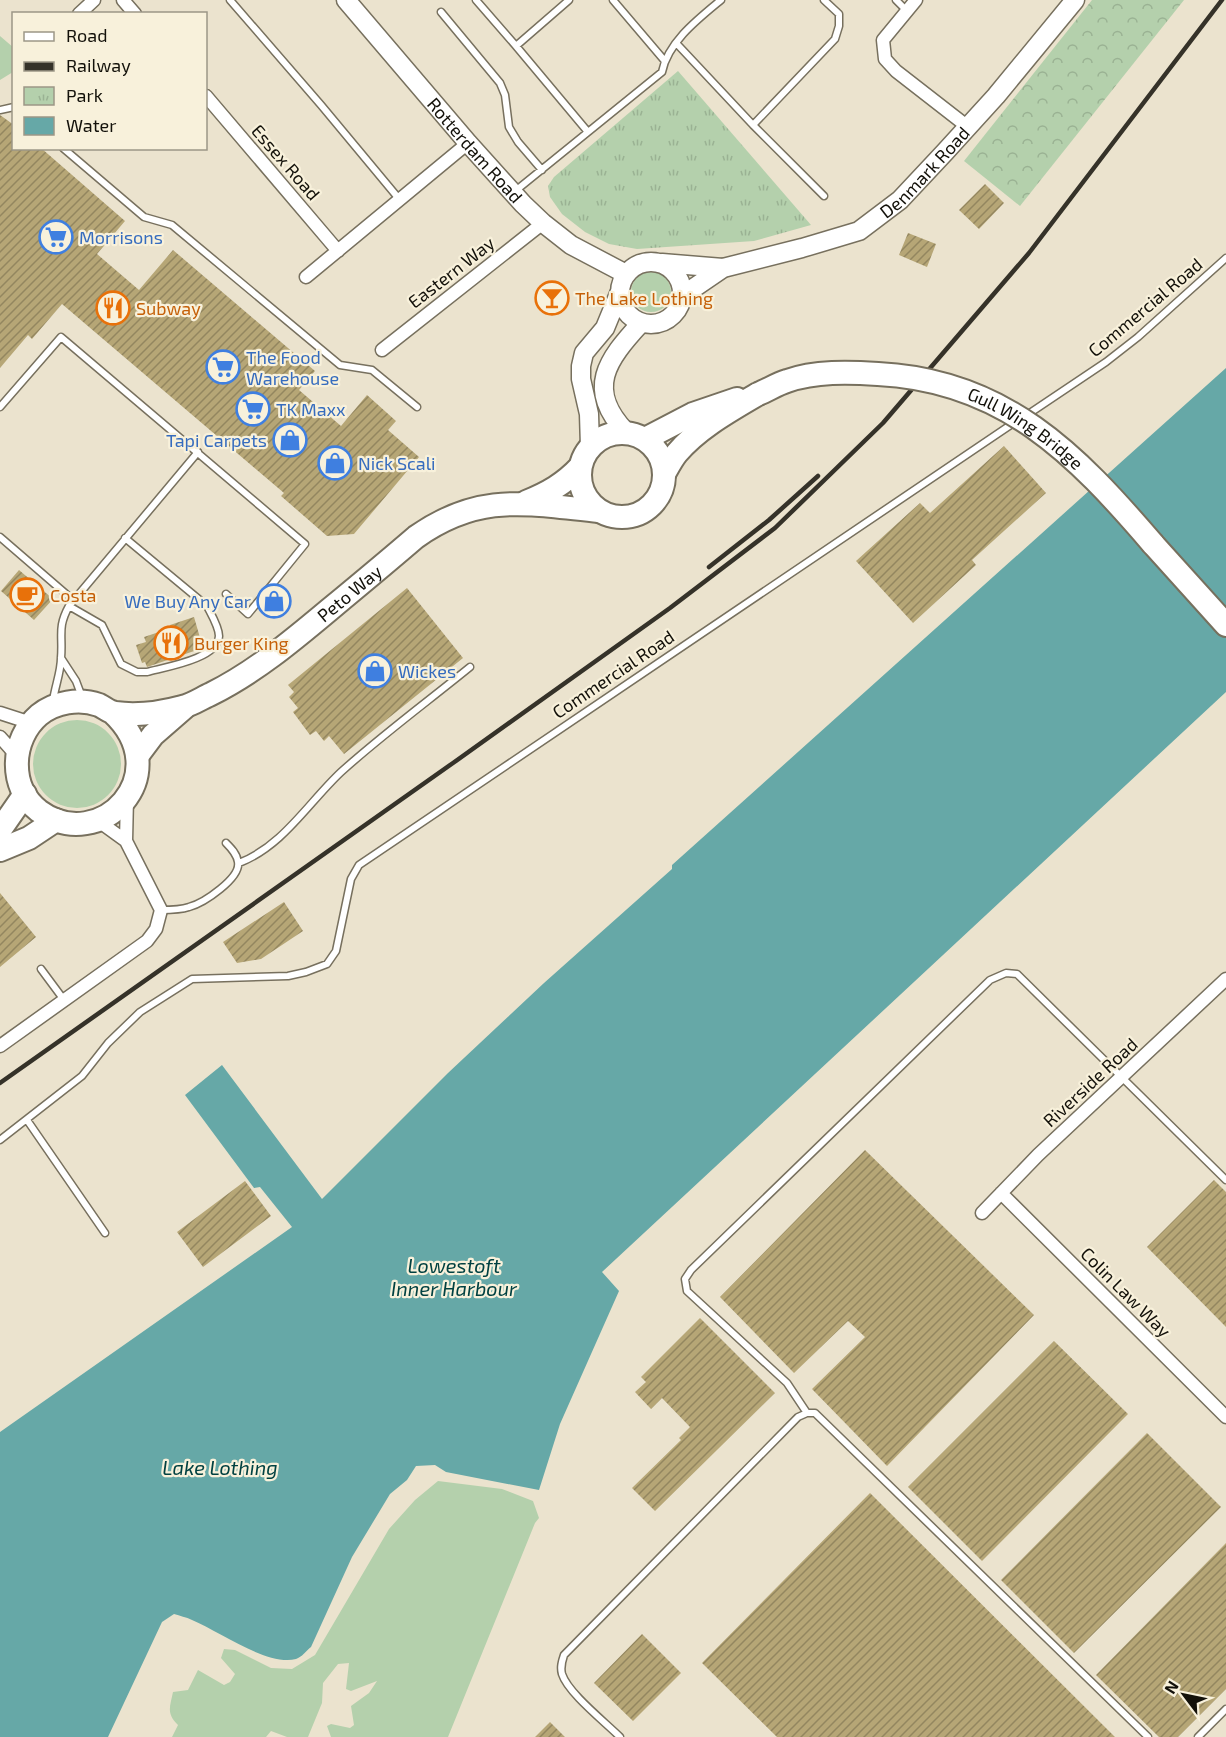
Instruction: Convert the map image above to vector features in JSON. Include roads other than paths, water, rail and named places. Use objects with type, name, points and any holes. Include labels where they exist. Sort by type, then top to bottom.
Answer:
[{"type":"highway","name":"Gull Wing Bridge","points":[[758,394],[788,380],[855,372],[899,375],[949,385],[992,401],[1030,423],[1068,454],[1109,493],[1226,625]]},
{"type":"highway","points":[[636,436],[659,454],[664,474],[663,487],[657,498],[642,511],[624,517],[611,516],[599,511],[590,502],[583,492],[579,479],[585,457],[600,438],[612,433],[636,436],[725,401],[758,394]]},
{"type":"highway","points":[[664,474],[676,454],[692,439],[731,410],[758,394]]},
{"type":"highway","name":"Peto Way","points":[[522,504],[552,491],[568,479],[585,457]]},
{"type":"highway","name":"Peto Way","points":[[138,755],[153,735],[185,707],[227,686],[279,652],[433,526],[471,509],[492,505],[522,504],[599,511]]},
{"type":"highway","points":[[68,702],[99,705],[112,712],[133,738],[138,755],[138,770],[134,784],[127,797],[114,811],[97,820],[76,824],[56,820],[38,810],[25,794],[17,775],[16,755],[21,738],[31,723],[52,707],[68,702]]},
{"type":"highway","name":"Peto Way","points":[[112,712],[142,715],[185,707]]},
{"type":"highway","points":[[0,830],[25,794]]},
{"type":"highway","points":[[0,850],[29,838],[56,820]]},
{"type":"street","points":[[81,12],[94,0]]},
{"type":"street","points":[[123,0],[133,12]]},
{"type":"street","name":"Rotterdam Road","points":[[346,0],[468,143],[543,223],[571,245],[626,274]]},
{"type":"street","points":[[916,0],[884,40],[885,59],[896,71],[968,127]]},
{"type":"street","name":"Denmark Road","points":[[661,263],[723,268],[859,231],[900,200],[996,96],[1075,0]]},
{"type":"street","name":"Essex Road","points":[[207,97],[338,251]]},
{"type":"street","points":[[306,277],[468,143]]},
{"type":"street","name":"Eastern Way","points":[[382,350],[543,223]]},
{"type":"street","points":[[585,457],[589,414],[581,379],[581,366],[584,353],[605,328],[626,274],[633,267],[642,263],[652,261],[661,263],[677,276],[682,296],[679,307],[672,316],[663,322],[652,324],[641,323],[630,317],[622,307],[619,294]]},
{"type":"street","name":"Denmark Road","points":[[682,296],[723,268]]},
{"type":"street","points":[[636,436],[613,419],[604,399],[604,385],[608,366],[641,323]]},
{"type":"street","points":[[0,713],[31,723]]},
{"type":"street","points":[[0,737],[16,755]]},
{"type":"street","points":[[126,841],[127,797]]},
{"type":"street","points":[[0,1046],[147,941],[156,929],[162,910],[126,841],[97,820]]},
{"type":"street","name":"Riverside Road","points":[[982,1213],[1121,1077],[1226,979]]},
{"type":"street","name":"Colin Law Way","points":[[1001,1193],[1226,1417]]},
{"type":"lane","points":[[230,0],[400,200]]},
{"type":"lane","points":[[476,0],[588,132]]},
{"type":"lane","points":[[516,45],[569,0]]},
{"type":"lane","points":[[613,0],[664,60]]},
{"type":"lane","points":[[513,193],[662,72],[664,60],[691,25],[721,0]]},
{"type":"lane","points":[[753,125],[836,39],[839,14],[824,0]]},
{"type":"lane","points":[[896,0],[907,11]]},
{"type":"lane","points":[[441,12],[500,83],[505,95],[509,128],[542,170]]},
{"type":"lane","points":[[677,44],[824,196]]},
{"type":"lane","points":[[65,150],[144,217],[172,225],[340,364],[372,370],[417,407]]},
{"type":"lane","name":"Commercial Road","points":[[0,1140],[82,1076],[108,1043],[140,1012],[192,979],[288,976],[327,964],[336,951],[348,888],[359,865],[1106,362],[1138,337],[1226,258]]},
{"type":"lane","points":[[0,407],[61,337],[305,544],[248,614],[226,594]]},
{"type":"lane","points":[[52,707],[62,658],[60,634],[65,614],[71,603],[198,453]]},
{"type":"lane","points":[[0,537],[71,603],[102,626],[121,664],[137,672],[147,672],[208,654],[218,641],[219,635],[210,607],[125,537]]},
{"type":"lane","points":[[62,658],[76,681],[84,702]]},
{"type":"lane","points":[[239,863],[254,857],[303,815],[340,773],[470,667]]},
{"type":"lane","points":[[162,910],[192,907],[227,884],[237,873],[239,863],[236,854],[226,843]]},
{"type":"lane","points":[[41,969],[64,1001]]},
{"type":"lane","points":[[807,1413],[787,1383],[687,1291],[685,1279],[691,1270],[990,980],[1006,973],[1017,974],[1226,1180]]},
{"type":"lane","points":[[27,1120],[105,1233]]},
{"type":"lane","points":[[620,1737],[572,1690],[562,1673],[564,1655],[798,1417],[807,1413],[815,1413],[1148,1737]]},
{"type":"lane","points":[[1198,1737],[1226,1709]]},
{"type":"water","name":"Lowestoft Inner Harbour","points":[[1226,368],[1226,692],[602,1272],[619,1291],[560,1424],[539,1490],[446,1472],[435,1465],[416,1466],[407,1480],[390,1494],[352,1557],[311,1647],[300,1657],[284,1660],[257,1653],[203,1625],[174,1614],[162,1622],[108,1737],[0,1737],[0,1432],[292,1227],[260,1187],[254,1188],[185,1095],[222,1065],[322,1199],[448,1073],[544,983],[672,869],[672,865]]},
{"type":"railway","points":[[0,1083],[670,608],[775,528],[883,423],[1029,253],[1222,0]]},
{"type":"railway","points":[[709,567],[769,520],[818,476]]},
{"type":"place","name":"Morrisons","points":[[56,237]]},
{"type":"place","name":"The Lake Lothing","points":[[552,298]]},
{"type":"place","name":"Subway","points":[[113,308]]},
{"type":"place","name":"The Food Warehouse","points":[[223,367]]},
{"type":"place","name":"TK Maxx","points":[[253,409]]},
{"type":"place","name":"Tapi Carpets","points":[[290,440]]},
{"type":"place","name":"Nick Scali","points":[[335,463]]},
{"type":"place","name":"Costa","points":[[27,595]]},
{"type":"place","name":"We Buy Any Car","points":[[274,601]]},
{"type":"place","name":"Burger King","points":[[171,643]]},
{"type":"place","name":"Wickes","points":[[375,671]]},
{"type":"water label","name":"Lake Lothing","points":[[220,1467]]}]
